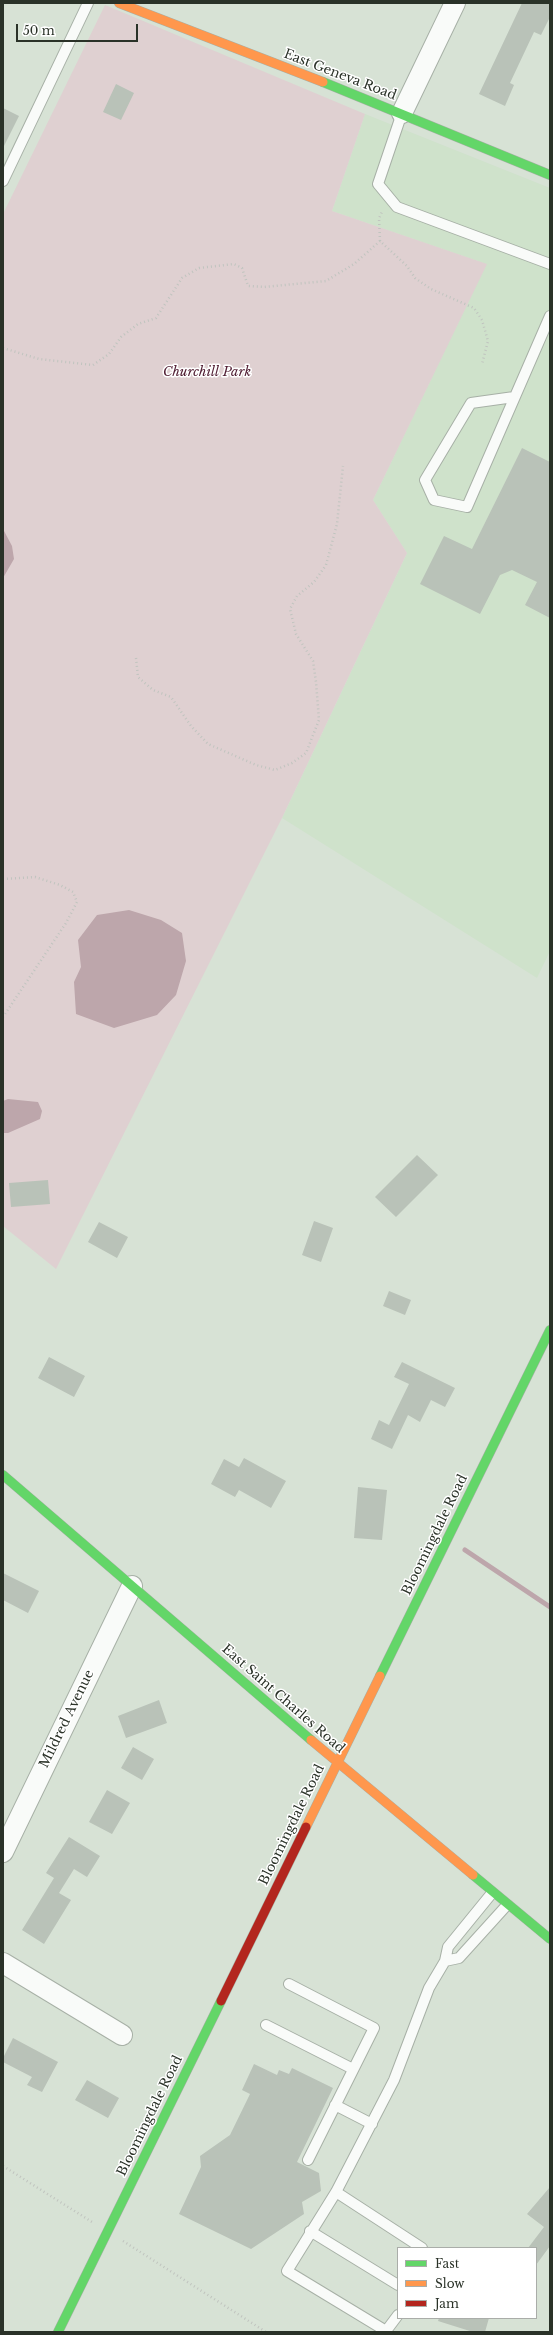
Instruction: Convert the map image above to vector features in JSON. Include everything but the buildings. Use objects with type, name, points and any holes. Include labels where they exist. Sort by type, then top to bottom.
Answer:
[{"type":"street","name":"East Geneva Road","points":[[119,3],[402,113],[550,175]]},
{"type":"street","points":[[402,113],[455,3]]},
{"type":"street","name":"Bloomingdale Road","points":[[58,2332],[550,1330]]},
{"type":"street","name":"East Saint Charles Road","points":[[3,1475],[337,1762],[492,1893],[549,1938]]},
{"type":"street","name":"Mildred Avenue","points":[[3,1852],[132,1586]]},
{"type":"street","points":[[3,1963],[122,2035]]},
{"type":"lane","points":[[3,181],[88,3]]},
{"type":"lane","points":[[402,113],[378,184],[397,207],[550,264]]},
{"type":"lane","points":[[514,397],[471,403],[424,480],[434,500],[467,507],[550,316]]},
{"type":"lane","points":[[397,2316],[386,2331],[286,2271],[336,2192],[394,2080],[429,1988],[445,1961],[448,1947],[492,1893]]},
{"type":"lane","points":[[445,1961],[459,1958],[507,1905]]},
{"type":"lane","points":[[289,1984],[374,2028],[308,2160]]},
{"type":"lane","points":[[266,2025],[353,2069]]},
{"type":"lane","points":[[335,2105],[372,2124]]},
{"type":"lane","points":[[336,2192],[420,2247]]},
{"type":"lane","points":[[310,2231],[397,2284]]},
{"type":"path","points":[[389,197],[379,218],[380,241],[407,266],[415,278],[431,289],[474,308],[482,320],[488,341],[482,364]]},
{"type":"path","points":[[3,348],[39,359],[93,365],[109,354],[121,337],[138,324],[156,318],[182,278],[198,268],[234,264],[242,268],[248,286],[264,288],[326,281],[354,264],[380,241]]},
{"type":"path","points":[[136,658],[138,677],[154,690],[171,697],[191,726],[208,744],[256,765],[275,770],[292,763],[306,753],[319,720],[316,682],[313,661],[296,634],[290,609],[296,596],[314,582],[326,565],[337,524],[343,466]]},
{"type":"path","points":[[3,879],[34,877],[73,892],[77,902],[66,923],[3,1017]]},
{"type":"path","points":[[3,2166],[89,2220]]},
{"type":"path","points":[[125,2243],[266,2332]]},
{"type":"shaded area","points":[[365,114],[550,188],[550,951],[537,978],[282,818],[407,553],[373,500],[486,264],[332,211]]},
{"type":"shaded area","points":[[3,529],[12,546],[14,559],[3,578]]},
{"type":"shaded area","points":[[129,910],[161,920],[182,933],[186,961],[176,995],[157,1015],[114,1028],[76,1014],[74,982],[81,967],[78,940],[97,915]]},
{"type":"shaded area","points":[[8,1099],[38,1102],[42,1111],[40,1119],[8,1133],[3,1133],[3,1101]]},
{"type":"green space","name":"Churchill Park","points":[[105,5],[365,114],[332,211],[487,264],[373,500],[407,553],[282,818],[56,1269],[3,1226],[3,214]]},
{"type":"waterway","points":[[465,1550],[550,1607]]},
{"type":"traffic: fast","points":[[323,82],[550,175]]},
{"type":"traffic: fast","points":[[380,1676],[550,1330]]},
{"type":"traffic: fast","points":[[3,1475],[311,1740]]},
{"type":"traffic: fast","points":[[473,1875],[550,1939]]},
{"type":"traffic: fast","points":[[58,2332],[221,2001]]},
{"type":"traffic: slow","points":[[119,3],[323,82]]},
{"type":"traffic: slow","points":[[306,1827],[380,1676]]},
{"type":"traffic: slow","points":[[311,1740],[473,1875]]},
{"type":"traffic: jam","points":[[221,2001],[306,1827]]}]
